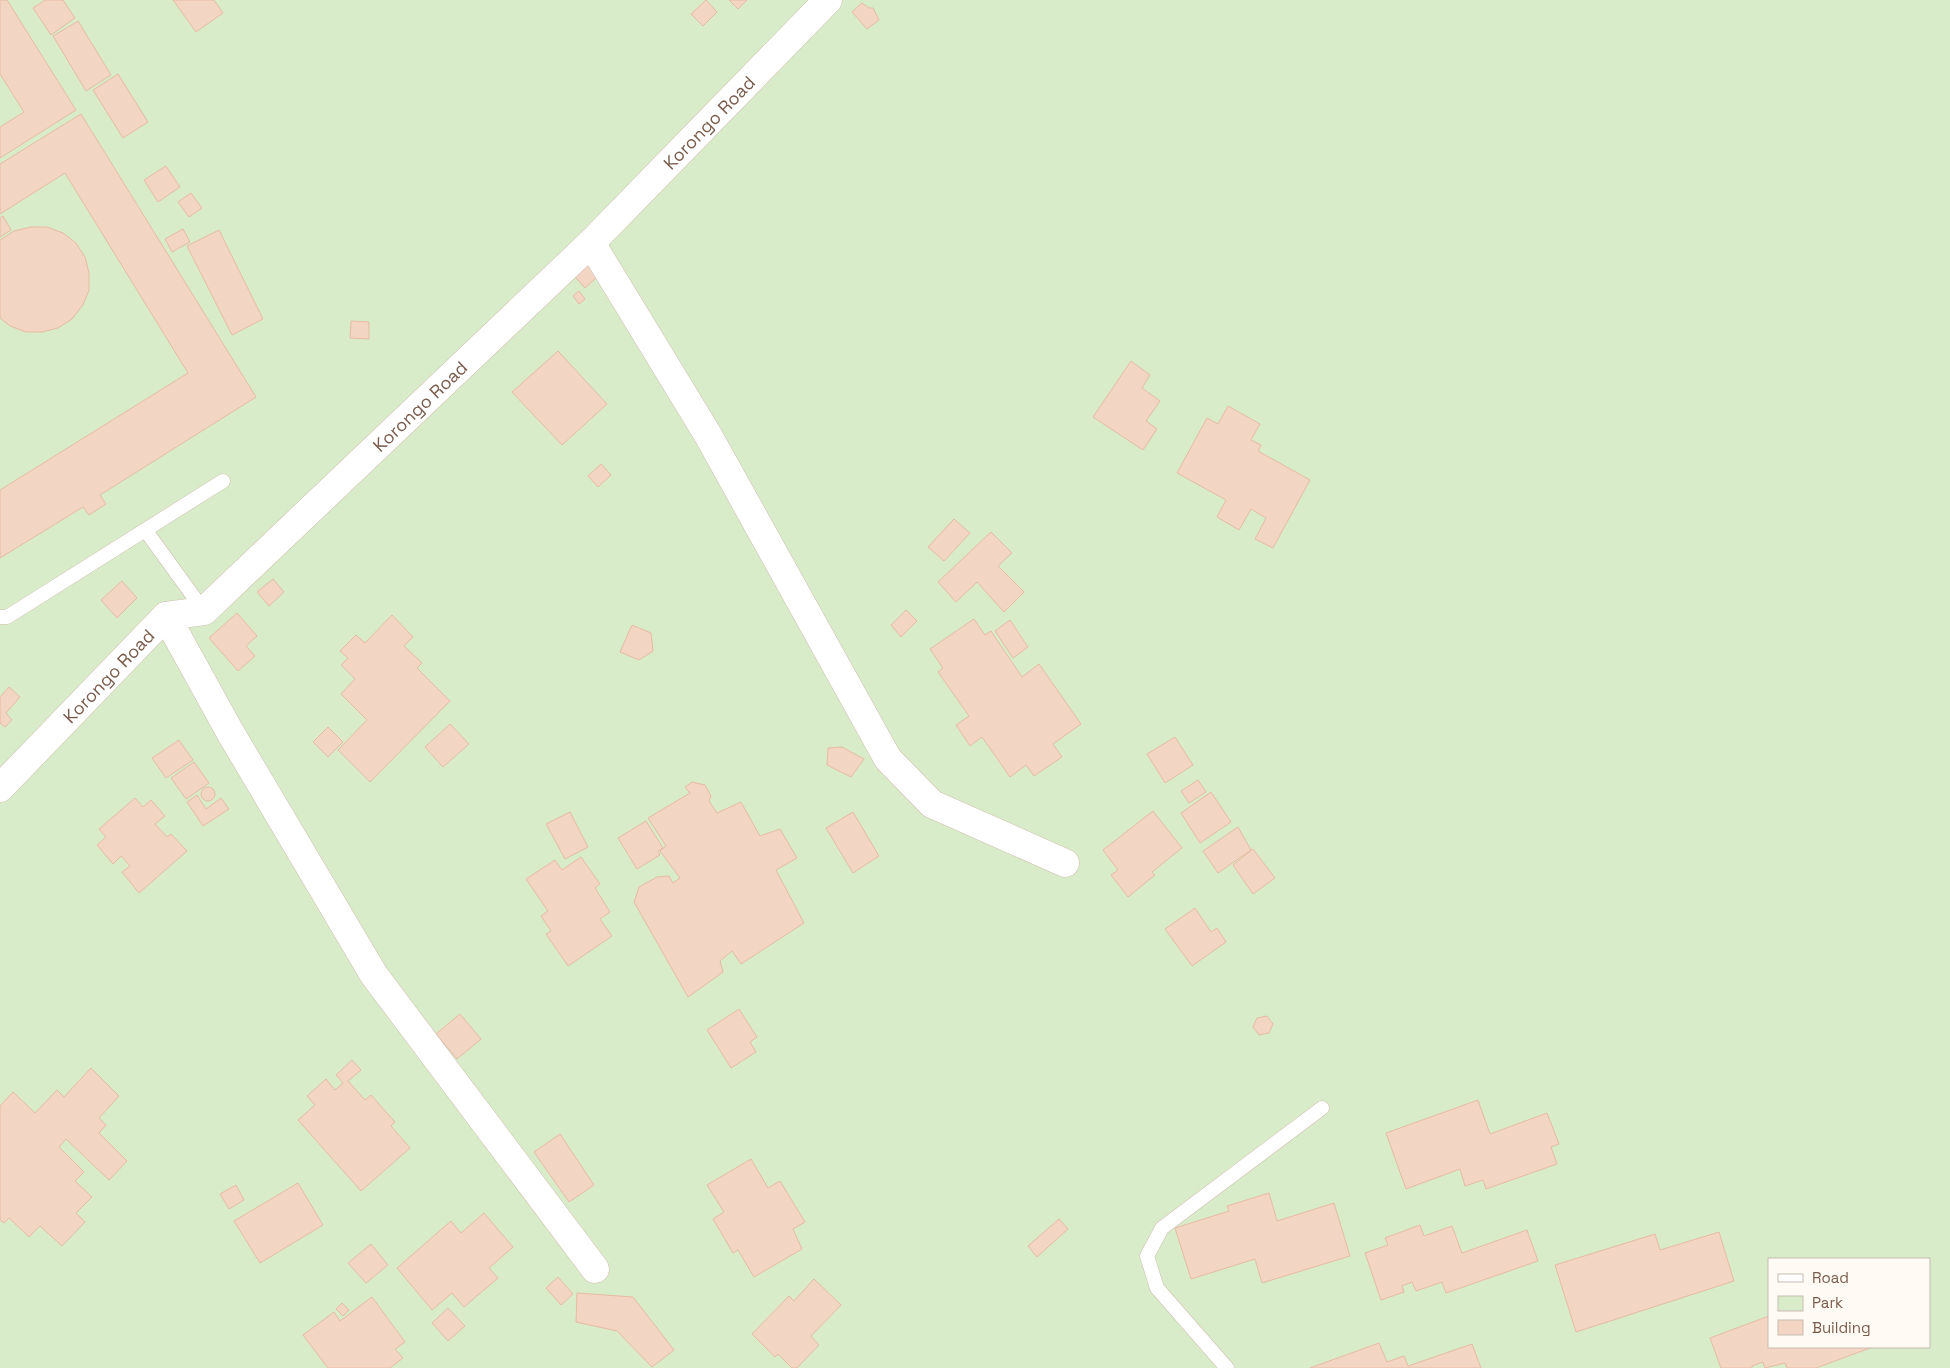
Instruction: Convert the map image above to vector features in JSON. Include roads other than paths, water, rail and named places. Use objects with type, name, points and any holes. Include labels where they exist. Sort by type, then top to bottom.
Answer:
[{"type":"street","name":"Korongo Road","points":[[0,788],[166,616],[204,611],[591,243],[828,0]]},
{"type":"street","points":[[591,243],[708,435],[888,759],[932,804],[1065,862]]},
{"type":"street","points":[[166,616],[230,732],[374,975],[595,1269]]},
{"type":"lane","points":[[0,617],[7,617],[223,481]]},
{"type":"lane","points":[[146,531],[204,611]]},
{"type":"lane","points":[[1227,1368],[1157,1288],[1147,1256],[1162,1228],[1322,1108]]}]
